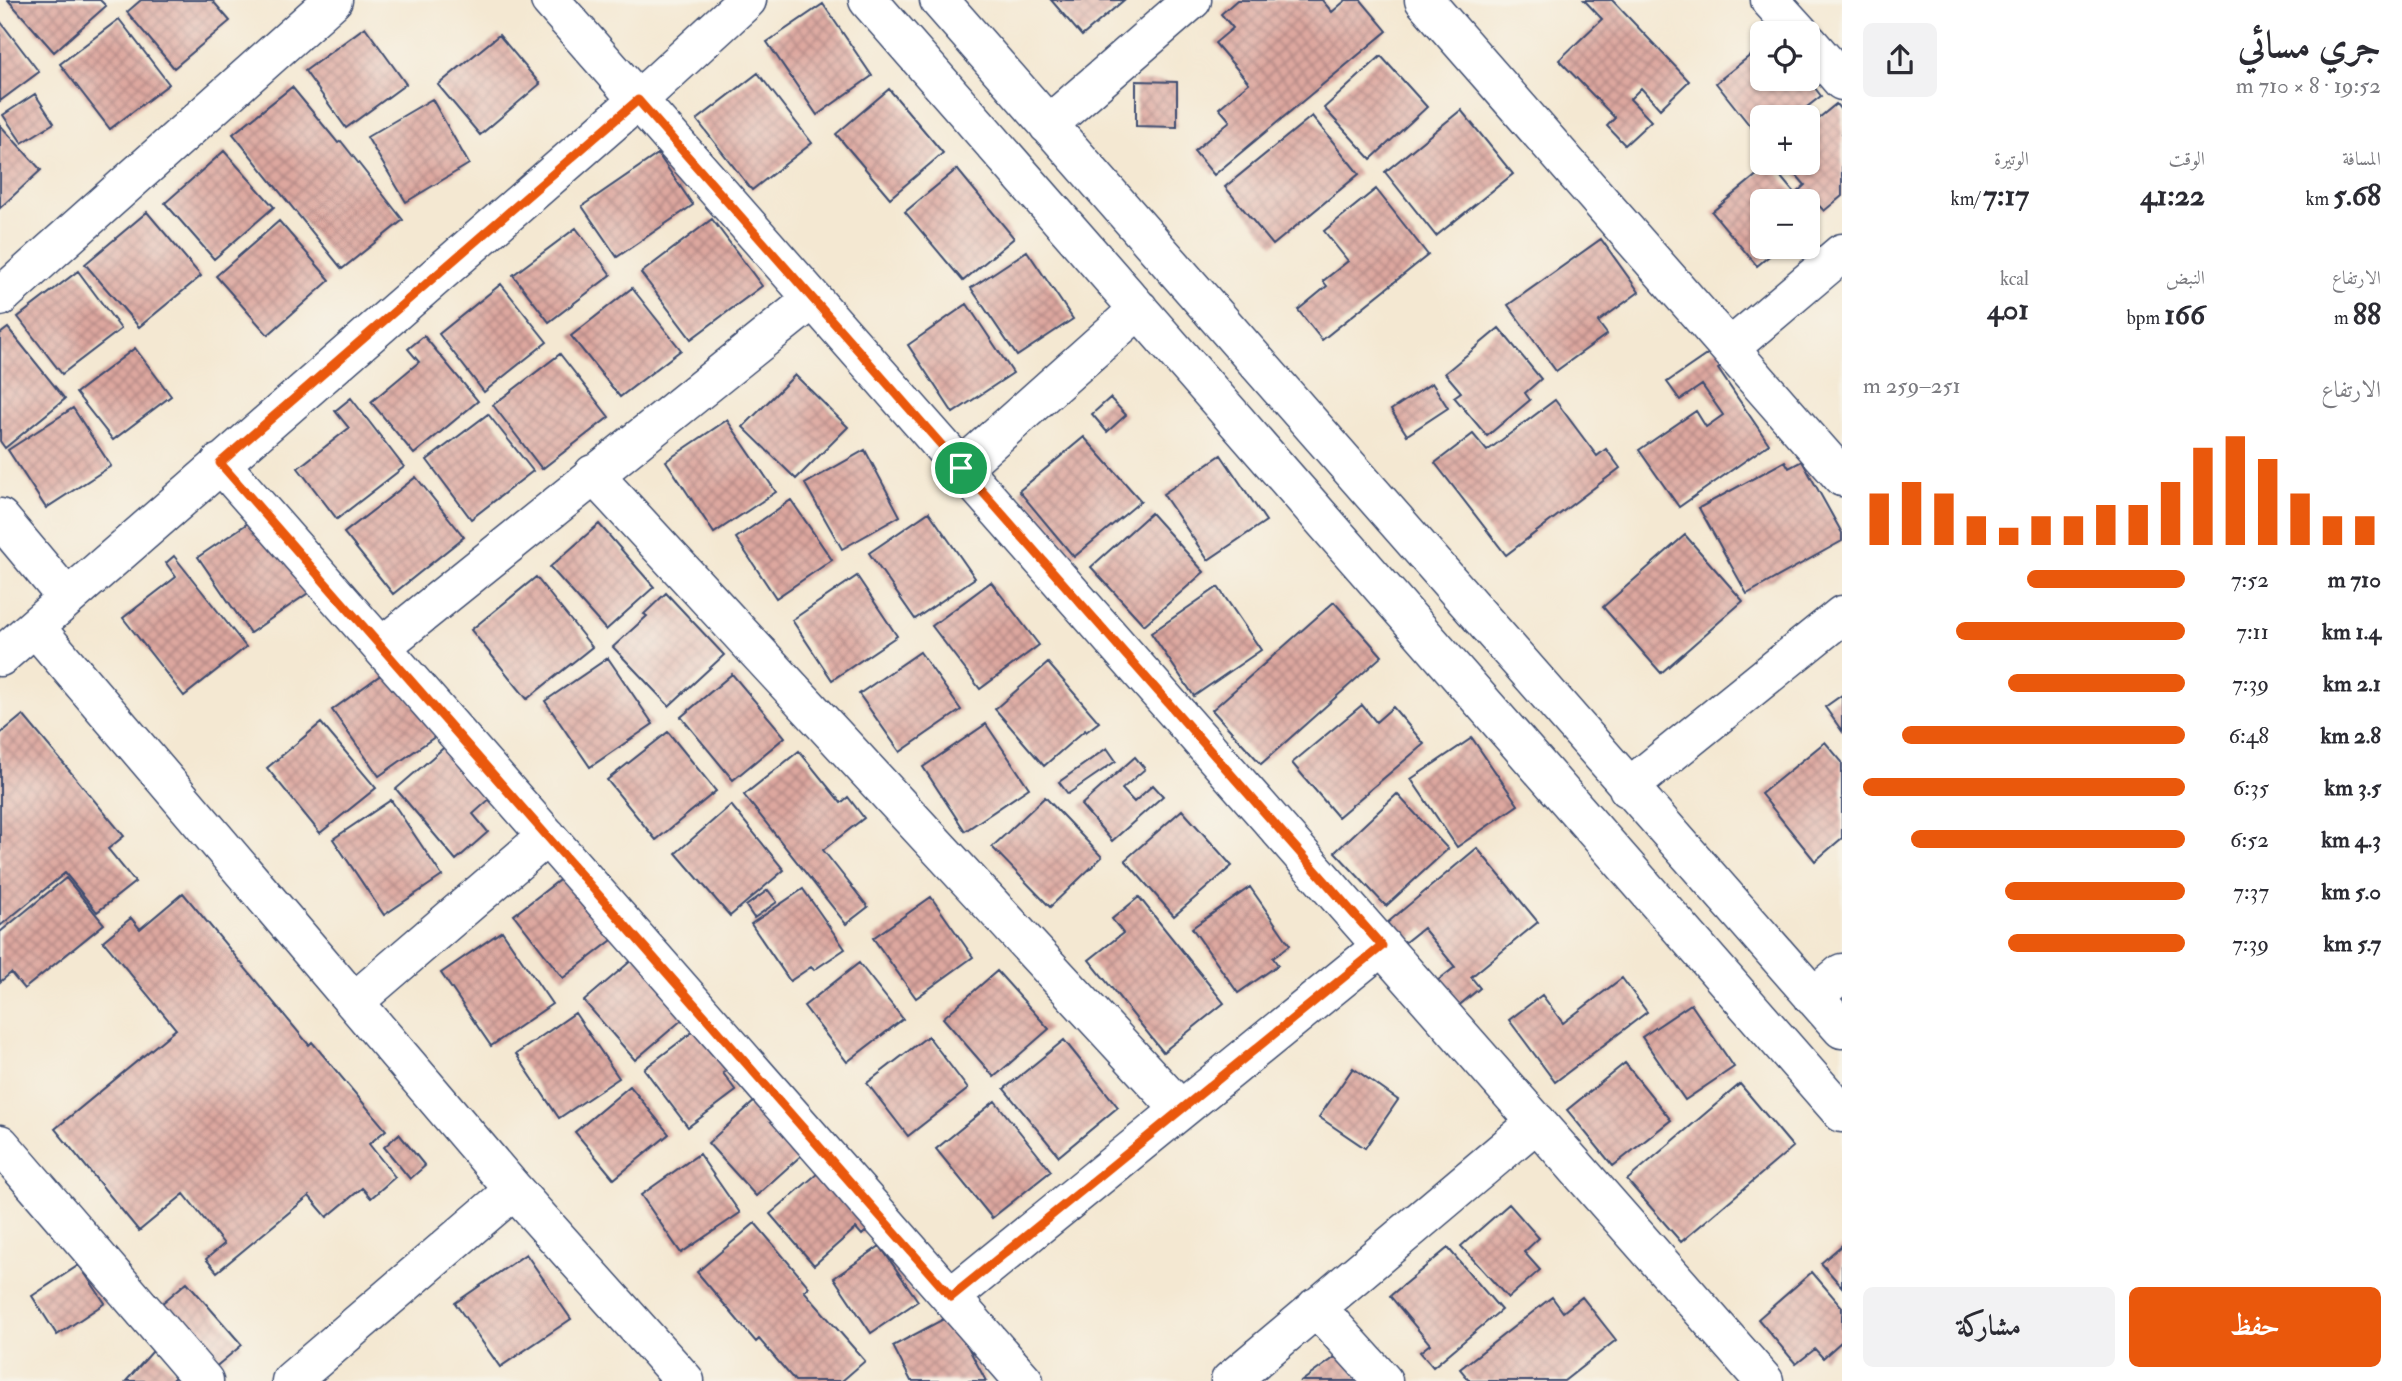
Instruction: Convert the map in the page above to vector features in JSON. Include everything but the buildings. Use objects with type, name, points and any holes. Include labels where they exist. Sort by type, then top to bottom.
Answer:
[{"type":"street","points":[[0,297],[333,0]]},
{"type":"street","points":[[550,0],[1764,1381]]},
{"type":"street","points":[[0,657],[638,100],[747,0]]},
{"type":"street","points":[[869,0],[1842,1113]]},
{"type":"street","points":[[939,0],[1842,1030]]},
{"type":"street","points":[[1048,125],[1192,0]]},
{"type":"street","points":[[1424,0],[1842,477]]},
{"type":"street","points":[[1770,0],[1789,21]]},
{"type":"street","points":[[1820,55],[1842,80]]},
{"type":"street","points":[[1730,348],[1842,253]]},
{"type":"street","points":[[381,647],[813,299]]},
{"type":"street","points":[[961,468],[1139,309]]},
{"type":"street","points":[[220,463],[1024,1381]]},
{"type":"street","points":[[593,474],[1180,1109]]},
{"type":"street","points":[[0,518],[67,598]]},
{"type":"street","points":[[1629,788],[1842,615]]},
{"type":"street","points":[[35,627],[670,1376]]},
{"type":"street","points":[[354,1002],[547,836]]},
{"type":"street","points":[[951,1297],[1382,946]]},
{"type":"street","points":[[1813,997],[1842,973]]},
{"type":"street","points":[[1230,1381],[1536,1122]]},
{"type":"street","points":[[0,1144],[204,1381]]},
{"type":"street","points":[[290,1381],[514,1190]]},
{"type":"street","points":[[1316,1307],[1382,1381]]},
{"type":"route","points":[[638,100],[961,468],[1382,946],[951,1297],[220,463],[638,100]]}]
